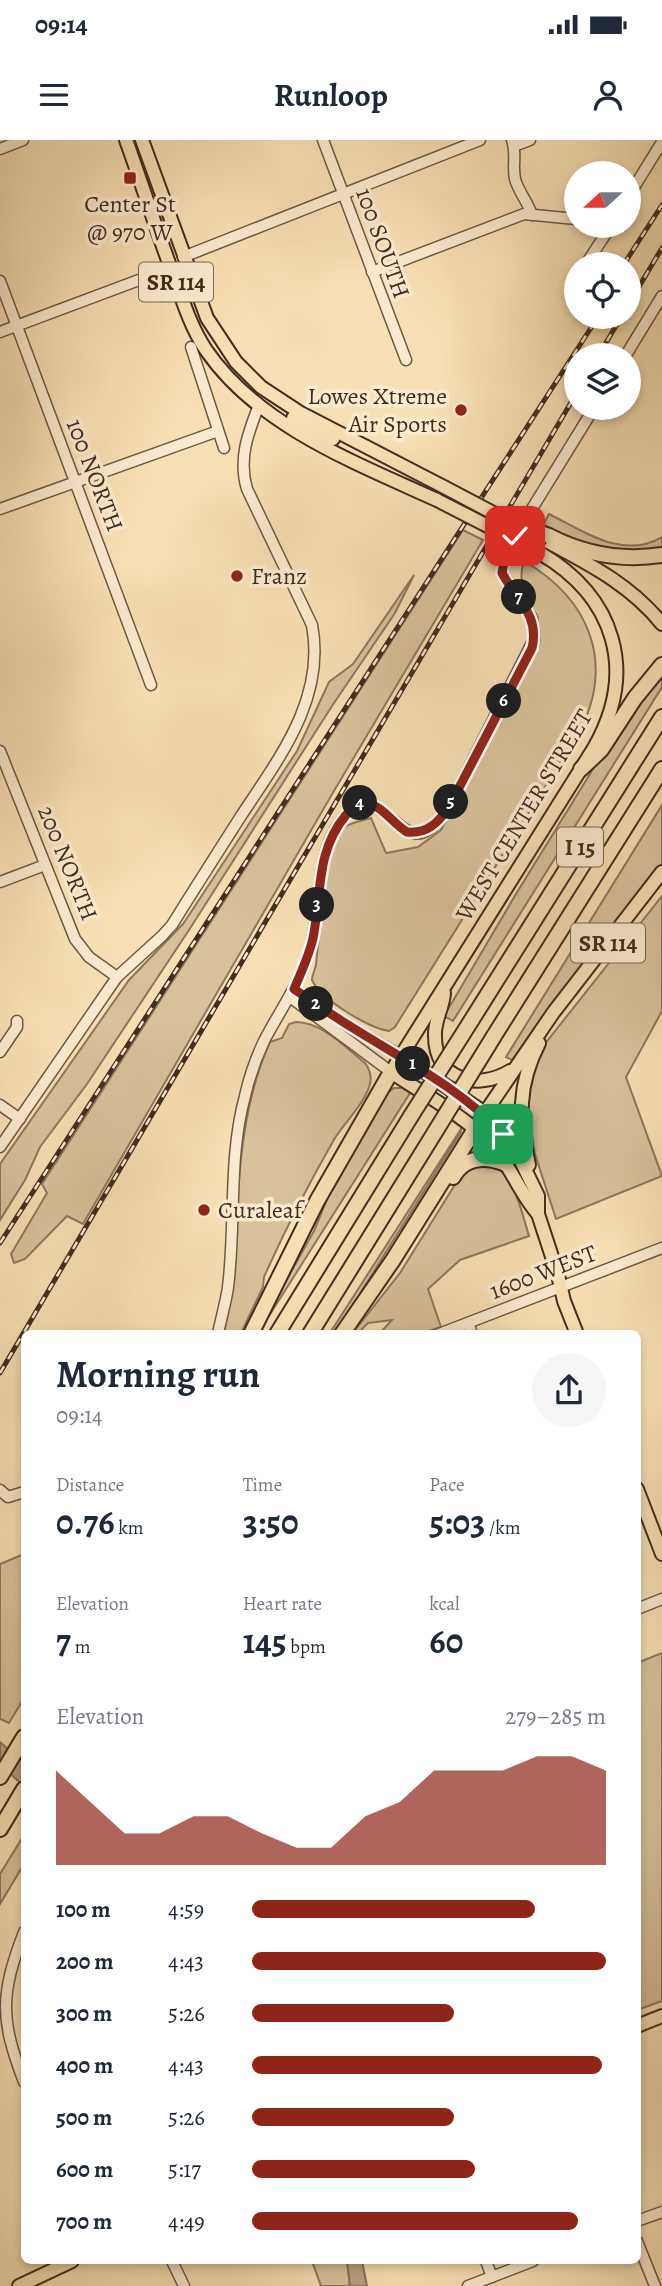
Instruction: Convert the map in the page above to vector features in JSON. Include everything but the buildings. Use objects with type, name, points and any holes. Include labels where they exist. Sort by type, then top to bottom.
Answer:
[{"type":"highway","points":[[509,521],[545,544],[616,557],[662,555]]},
{"type":"highway","points":[[581,769],[601,750],[635,698],[662,665]]},
{"type":"highway","name":"I 15","points":[[279,1330],[662,717]]},
{"type":"highway","name":"I 15","points":[[312,1330],[662,769]]},
{"type":"highway","points":[[253,1330],[317,1201],[391,1072]]},
{"type":"highway","points":[[345,1330],[475,1129]]},
{"type":"highway","points":[[438,1189],[447,1183],[462,1165],[474,1159],[488,1159],[506,1164]]},
{"type":"highway","points":[[0,1777],[21,1742]]},
{"type":"highway","points":[[0,1829],[21,1794]]},
{"type":"main road","name":"WEST CENTER STREET","points":[[125,140],[190,319],[205,348],[237,388],[312,439],[437,499],[545,544],[618,582],[638,598],[662,624]]},
{"type":"main road","name":"SR 114","points":[[142,140],[183,257],[210,324],[236,362],[251,378],[273,395],[338,433],[509,521]]},
{"type":"main road","points":[[210,324],[213,341],[256,393],[259,405],[270,404],[359,453],[438,484]]},
{"type":"main road","name":"WEST CENTER STREET","points":[[391,1072],[581,769],[609,716],[615,686],[614,650],[606,622],[590,593],[562,568],[545,544]]},
{"type":"main road","name":"SR 114","points":[[576,1330],[538,1214],[538,1196],[522,1135],[521,1100],[530,1063],[553,1013],[662,872]]},
{"type":"main road","points":[[443,989],[435,1035],[436,1052],[446,1068],[461,1079],[479,1081],[494,1079],[514,1068]]},
{"type":"main road","points":[[475,1129],[553,1013]]},
{"type":"main road","points":[[401,1056],[485,1113],[511,1143],[534,1186]]},
{"type":"main road","name":"SR 114","points":[[391,1072],[475,1129],[491,1144],[506,1164],[525,1200],[538,1214]]},
{"type":"main road","points":[[641,1499],[662,1554]]},
{"type":"main road","points":[[641,2024],[662,2016]]},
{"type":"main road","points":[[19,2286],[66,2264]]},
{"type":"street","points":[[0,149],[23,140]]},
{"type":"street","name":"100 SOUTH","points":[[323,140],[406,360]]},
{"type":"street","points":[[183,257],[480,140]]},
{"type":"street","points":[[530,140],[513,143],[515,182],[532,215]]},
{"type":"street","points":[[641,176],[662,142]]},
{"type":"street","points":[[372,272],[524,214],[564,218]]},
{"type":"street","points":[[0,332],[171,268]]},
{"type":"street","name":"100 NORTH","points":[[0,281],[151,685]]},
{"type":"street","points":[[633,343],[662,296]]},
{"type":"street","points":[[191,347],[224,448]]},
{"type":"street","points":[[0,1147],[117,977],[172,925],[289,742],[306,707],[316,663],[312,625],[243,476],[246,440],[259,405]]},
{"type":"street","points":[[219,1330],[228,1286],[236,1151],[243,1105],[264,1042],[292,993],[313,941],[319,882],[326,847],[344,818],[358,804],[364,803],[381,810],[407,832],[423,831],[433,826],[449,807],[534,639],[532,618],[502,573],[506,551],[587,420]]},
{"type":"street","points":[[0,509],[218,431]]},
{"type":"street","name":"200 NORTH","points":[[0,751],[5,777],[75,939],[89,957],[117,977]]},
{"type":"street","points":[[0,882],[45,865]]},
{"type":"street","points":[[292,993],[401,1056]]},
{"type":"street","points":[[292,993],[391,1072]]},
{"type":"street","points":[[0,1052],[17,1027],[18,1021]]},
{"type":"street","points":[[0,1105],[20,1119]]},
{"type":"street","name":"1600 WEST","points":[[450,1330],[662,1248]]},
{"type":"street","points":[[468,1323],[471,1330]]},
{"type":"street","points":[[0,1490],[8,1497],[21,1493]]},
{"type":"street","points":[[641,1607],[662,1599]]},
{"type":"street","points":[[21,1938],[6,1968],[1,2012],[5,2032],[21,2074]]},
{"type":"street","points":[[641,2220],[662,2212]]},
{"type":"street","points":[[641,2251],[655,2286]]},
{"type":"street","points":[[173,2264],[184,2286]]},
{"type":"street","points":[[487,2264],[492,2277]]},
{"type":"street","points":[[468,2286],[525,2264]]},
{"type":"shaded area","points":[[549,514],[590,535],[619,545],[633,546],[662,537],[662,548],[631,552],[600,548],[542,527]]},
{"type":"shaded area","points":[[463,530],[483,540],[83,1224],[67,1216],[25,1259],[14,1263],[11,1254],[47,1193],[42,1184]]},
{"type":"shaded area","points":[[524,561],[547,576],[565,594],[580,613],[590,634],[595,656],[595,680],[590,705],[580,731],[395,1027],[389,1031],[380,1029],[335,1004],[312,980],[329,852],[343,828],[371,818],[386,853],[418,847],[441,830],[539,646],[538,623],[522,584]]},
{"type":"shaded area","points":[[414,575],[395,613],[332,706],[189,930],[87,1084],[40,1147],[25,1180],[0,1220],[0,1164],[129,980],[183,924],[297,751],[329,682],[353,664]]},
{"type":"shaded area","points":[[662,672],[662,687],[453,1021],[444,1016],[606,748]]},
{"type":"shaded area","points":[[662,805],[662,864],[512,1060],[506,1057]]},
{"type":"shaded area","points":[[662,896],[662,1011],[626,1077],[662,1176],[556,1219],[535,1154],[529,1114],[526,1113],[530,1076],[544,1045]]},
{"type":"shaded area","points":[[306,1023],[333,1037],[365,1063],[371,1076],[370,1084],[360,1105],[335,1138],[298,1207],[264,1277],[263,1287],[242,1330],[225,1330],[238,1185],[248,1112],[257,1076],[270,1042],[282,1038],[289,1024]]},
{"type":"shaded area","points":[[394,1088],[402,1088],[410,1093],[269,1316],[267,1315],[314,1231],[333,1185],[386,1094]]},
{"type":"shaded area","points":[[461,1129],[346,1316],[335,1330],[332,1330]]},
{"type":"shaded area","points":[[478,1164],[502,1171],[513,1187],[529,1236],[460,1260],[428,1289],[441,1327],[432,1330],[383,1330],[392,1320],[368,1323],[361,1330],[355,1330],[400,1273],[461,1175]]},
{"type":"shaded area","points":[[21,1555],[21,1703],[9,1723],[0,1719],[0,1564]]},
{"type":"shaded area","points":[[662,1653],[662,2001],[641,2009],[641,1661]]},
{"type":"shaded area","points":[[0,1742],[21,1760],[21,1783],[0,1765]]},
{"type":"shaded area","points":[[21,1840],[21,1869],[0,1904],[0,1874]]},
{"type":"shaded area","points":[[313,2264],[347,2264],[350,2286],[321,2286]]},
{"type":"shaded area","points":[[347,2264],[363,2264],[367,2286],[350,2286]]},
{"type":"railway","points":[[632,252],[662,205]]},
{"type":"railway","points":[[641,283],[662,248]]},
{"type":"railway","points":[[0,1243],[590,329]]},
{"type":"railway","points":[[606,343],[614,329]]},
{"type":"railway","points":[[25,1330],[564,414]]},
{"type":"railway","points":[[0,1373],[21,1337]]},
{"type":"place","name":"Center St @ 970 W","points":[[130,178]]},
{"type":"place","name":"Lowes Xtreme Air Sports","points":[[461,410]]},
{"type":"place","name":"Franz","points":[[237,576]]},
{"type":"place","name":"Curaleaf","points":[[204,1210]]},
{"type":"route","points":[[503,1134],[485,1113],[294,989],[313,941],[319,882],[326,847],[344,818],[358,804],[364,803],[381,810],[407,832],[416,833],[433,826],[449,807],[532,648],[532,618],[502,573],[506,551],[515,536]]}]
